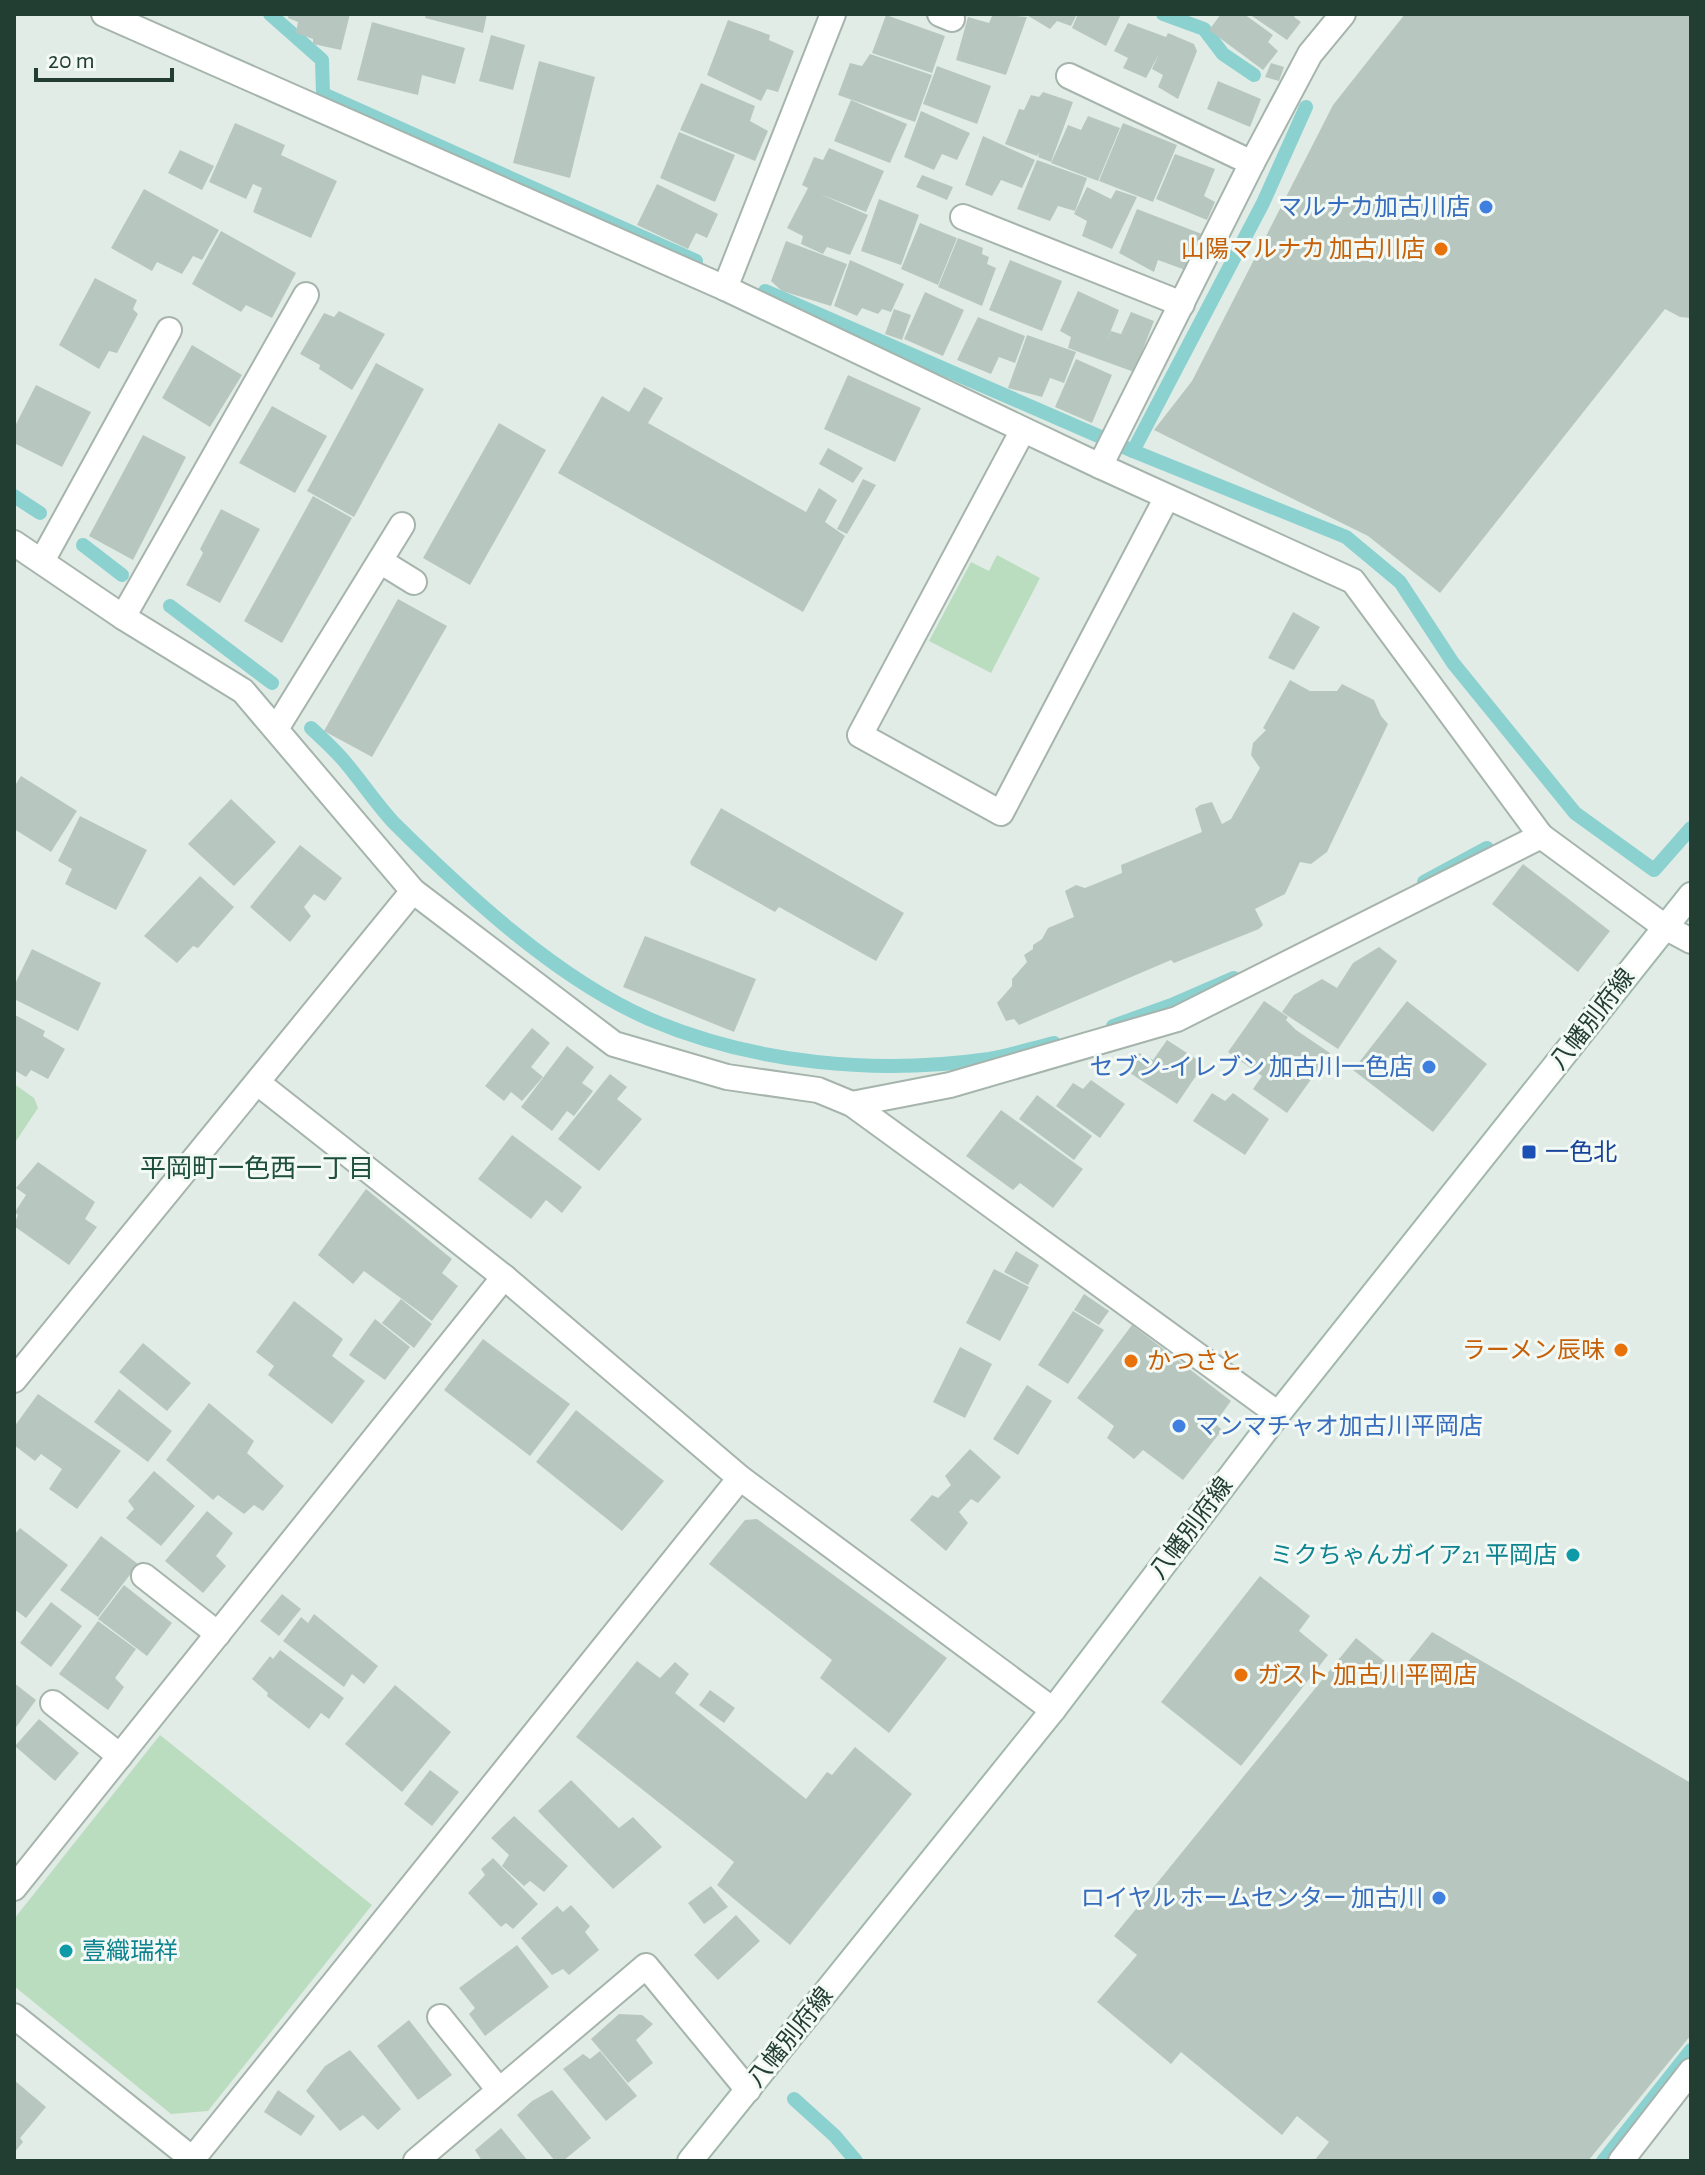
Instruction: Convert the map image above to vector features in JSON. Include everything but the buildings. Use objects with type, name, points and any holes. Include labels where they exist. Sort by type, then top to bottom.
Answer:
[{"type":"street","points":[[104,14],[725,288],[1100,466],[1353,581],[1541,836],[1665,927],[1691,941]]},
{"type":"street","points":[[725,288],[833,14]]},
{"type":"street","points":[[1100,466],[1310,54],[1343,14]]},
{"type":"street","points":[[1069,76],[1252,163]]},
{"type":"street","points":[[963,217],[1182,304]]},
{"type":"street","points":[[123,617],[306,295]]},
{"type":"street","points":[[42,561],[169,330]]},
{"type":"street","points":[[1023,430],[860,735],[1001,813],[1167,497]]},
{"type":"street","points":[[276,729],[402,525]]},
{"type":"street","points":[[14,543],[123,617],[243,691],[413,891],[614,1044],[727,1077],[818,1090],[852,1104],[1278,1414]]},
{"type":"street","points":[[380,561],[414,582]]},
{"type":"street","points":[[852,1104],[950,1085],[1177,1019],[1541,836]]},
{"type":"street","points":[[14,1380],[413,891]]},
{"type":"street","name":"八幡別府線","points":[[690,2161],[1053,1710],[1278,1414],[1691,895]]},
{"type":"street","points":[[258,1083],[504,1277],[740,1478],[1053,1710]]},
{"type":"street","points":[[14,1888],[504,1277]]},
{"type":"street","points":[[14,2016],[193,2160],[740,1478]]},
{"type":"street","points":[[144,1576],[218,1634]]},
{"type":"street","points":[[53,1703],[120,1756]]},
{"type":"street","points":[[416,2161],[646,1966],[748,2090]]},
{"type":"street","points":[[440,2017],[499,2090]]},
{"type":"street","points":[[1621,2161],[1691,2071]]},
{"type":"green space","points":[[997,555],[1040,578],[991,673],[929,641],[971,562],[989,571]]},
{"type":"green space","points":[[14,1084],[34,1098],[38,1108],[14,1144]]},
{"type":"green space","points":[[160,1735],[372,1905],[208,2111],[171,2114],[14,1986],[14,1919]]},
{"type":"waterway","points":[[270,14],[322,60],[323,94],[696,261]]},
{"type":"waterway","points":[[1163,14],[1204,29],[1223,54],[1254,75]]},
{"type":"waterway","points":[[1133,451],[1263,203],[1306,107]]},
{"type":"waterway","points":[[765,291],[1133,451],[1346,537],[1400,582],[1453,663],[1575,813],[1654,870],[1691,828]]},
{"type":"waterway","points":[[14,496],[40,513]]},
{"type":"waterway","points":[[83,545],[122,575]]},
{"type":"waterway","points":[[170,606],[272,683]]},
{"type":"waterway","points":[[311,728],[341,758],[395,824],[482,906],[580,981],[649,1019],[689,1034],[773,1056],[860,1065],[946,1064],[989,1059],[1054,1043]]},
{"type":"waterway","points":[[1424,882],[1487,848]]},
{"type":"waterway","points":[[1113,1026],[1234,978]]},
{"type":"waterway","points":[[1603,2161],[1691,2050]]},
{"type":"waterway","points":[[794,2099],[835,2136],[856,2161]]},
{"type":"place","name":"マルナカ加古川店","points":[[1486,207]]},
{"type":"place","name":"山陽マルナカ 加古川店","points":[[1441,249]]},
{"type":"place","name":"セブン-イレブン 加古川一色店","points":[[1429,1067]]},
{"type":"place","name":"一色北","points":[[1529,1152]]},
{"type":"place","name":"ラーメン辰味","points":[[1621,1350]]},
{"type":"place","name":"かつさと","points":[[1131,1361]]},
{"type":"place","name":"マンマチャオ加古川平岡店","points":[[1179,1426]]},
{"type":"place","name":"ミクちゃんガイア21 平岡店","points":[[1573,1555]]},
{"type":"place","name":"ガスト 加古川平岡店","points":[[1241,1675]]},
{"type":"place","name":"ロイヤル ホームセンター 加古川","points":[[1439,1898]]},
{"type":"place","name":"壹織瑞祥","points":[[66,1951]]},
{"type":"district","name":"平岡町一色西一丁目","points":[[257,1168]]}]
